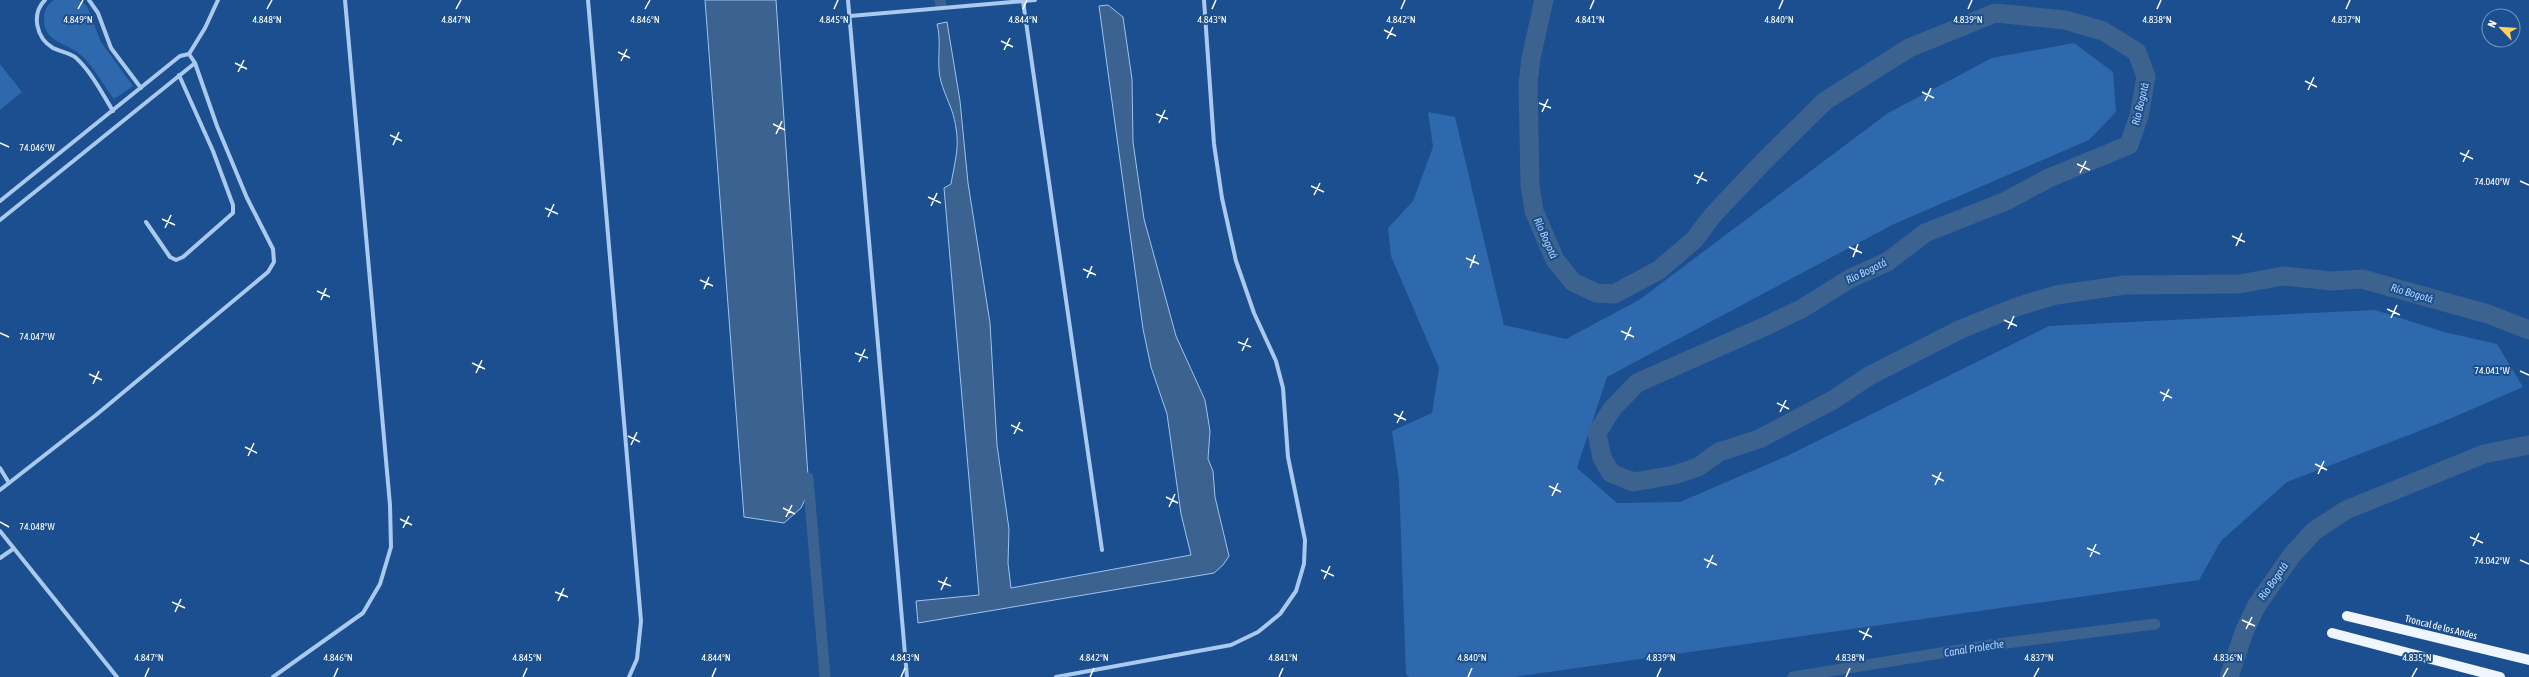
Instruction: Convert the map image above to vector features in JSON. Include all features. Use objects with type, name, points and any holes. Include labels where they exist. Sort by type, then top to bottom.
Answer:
[{"type":"main road","name":"Troncal de los Andes","points":[[2347,616],[2529,660]]},
{"type":"main road","points":[[2332,633],[2500,677]]},
{"type":"street","points":[[45,0],[36,15],[37,27],[42,38],[51,47],[74,56],[114,111]]},
{"type":"street","points":[[90,0],[98,13],[110,48],[141,88]]},
{"type":"street","points":[[0,201],[114,111],[180,56],[189,54],[205,28],[218,0]]},
{"type":"street","points":[[273,677],[363,613],[380,584],[391,547],[390,505],[345,0]]},
{"type":"street","points":[[588,0],[641,621],[637,659],[629,677]]},
{"type":"street","points":[[848,0],[907,677]]},
{"type":"street","points":[[850,16],[1035,0]]},
{"type":"street","points":[[1056,677],[1231,645],[1258,632],[1280,614],[1296,591],[1304,564],[1305,540],[1288,457],[1283,388],[1276,361],[1254,313],[1236,261],[1222,198],[1214,144],[1204,0]]},
{"type":"street","points":[[1023,1],[1102,550]]},
{"type":"street","points":[[0,490],[96,415],[262,277],[274,262],[273,250],[235,169],[202,85],[195,63],[189,54]]},
{"type":"street","points":[[0,220],[195,63]]},
{"type":"street","points":[[146,222],[170,257],[176,260],[183,257],[233,213],[233,205],[214,151],[179,75]]},
{"type":"street","points":[[0,468],[9,483]]},
{"type":"street","points":[[0,531],[117,677]]},
{"type":"street","points":[[0,558],[13,549]]},
{"type":"shaded area","points":[[54,0],[79,0],[87,6],[101,42],[133,86],[114,99],[83,57],[71,48],[52,38],[45,27],[44,15],[50,3]]},
{"type":"shaded area","points":[[705,0],[776,0],[809,491],[801,508],[784,523],[744,517]]},
{"type":"shaded area","points":[[1108,5],[1123,17],[1132,79],[1133,142],[1144,219],[1176,336],[1205,400],[1210,431],[1208,459],[1213,471],[1215,497],[1229,556],[1223,565],[1214,573],[918,623],[916,601],[979,595],[944,188],[951,184],[957,149],[957,134],[953,114],[940,76],[939,35],[937,24],[947,22],[960,101],[968,183],[990,323],[997,445],[1009,529],[1008,563],[1011,588],[1191,555],[1181,514],[1167,414],[1151,367],[1143,329],[1099,6]]},
{"type":"shaded area","points":[[2074,43],[2113,72],[2116,112],[2089,140],[1894,224],[1607,377],[1577,468],[1617,503],[1680,502],[1789,455],[2049,326],[2375,310],[2444,332],[2497,344],[2523,387],[2440,423],[2287,482],[2221,541],[2199,580],[1514,677],[1409,677],[1406,674],[1399,481],[1392,431],[1432,413],[1439,368],[1391,256],[1388,228],[1413,201],[1433,147],[1428,112],[1455,117],[1504,325],[1566,339],[1639,300],[1888,113],[1992,58]]},
{"type":"shaded area","points":[[0,64],[22,92],[0,110]]},
{"type":"waterway","points":[[940,0],[941,5]]},
{"type":"waterway","name":"Río Bogotá","points":[[1544,0],[1531,58],[1528,84],[1530,185],[1534,211],[1555,260],[1573,282],[1596,293],[1614,294],[1659,270],[1694,240],[1713,215],[1765,160],[1825,101],[1909,48],[1995,13],[2065,20],[2103,31],[2137,52],[2146,77],[2139,116],[2129,145],[2049,178],[2006,201],[1925,233],[1887,262],[1851,278],[1803,308],[1637,383],[1612,409],[1597,433],[1602,458],[1611,473],[1633,482],[1674,475],[1698,467],[1719,452],[1759,439],[1833,400],[1869,376],[1961,329],[2019,306],[2056,295],[2125,285],[2239,284],[2283,276],[2332,281],[2362,279],[2488,314],[2529,330]]},
{"type":"waterway","name":"Río Bogotá","points":[[2229,677],[2244,632],[2257,605],[2292,555],[2314,531],[2346,510],[2484,454],[2529,445]]},
{"type":"waterway","points":[[808,478],[825,677]]},
{"type":"waterway","name":"Canal Proleche","points":[[1793,677],[1990,645],[2155,624]]}]
